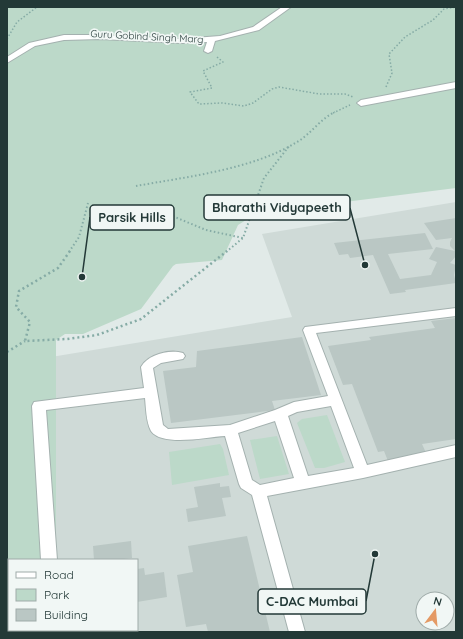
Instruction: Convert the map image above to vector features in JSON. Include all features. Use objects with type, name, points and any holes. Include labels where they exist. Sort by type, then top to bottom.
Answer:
[{"type":"street","name":"Guru Gobind Singh Marg","points":[[7,61],[24,46],[53,35],[105,34],[212,39],[238,34],[262,26],[287,7]]},
{"type":"street","points":[[208,51],[212,39]]},
{"type":"street","points":[[361,103],[456,85]]},
{"type":"street","points":[[363,472],[310,330],[456,312]]},
{"type":"street","points":[[179,356],[156,359],[149,362],[147,367],[156,427],[160,432],[168,435],[230,430],[280,414],[294,407],[336,400]]},
{"type":"street","points":[[49,559],[39,406],[150,392]]},
{"type":"street","points":[[280,414],[303,483]]},
{"type":"street","points":[[230,430],[246,484],[258,491],[363,472],[456,451]]},
{"type":"street","points":[[258,491],[297,632]]},
{"type":"path","points":[[7,39],[15,25],[22,18],[34,12],[37,7]]},
{"type":"path","points":[[381,99],[392,73],[389,54],[405,37],[433,20],[444,9],[456,7]]},
{"type":"path","points":[[208,51],[223,62],[203,71],[212,88],[190,92],[199,104],[210,105],[217,103],[241,107],[253,103],[269,90],[279,87],[320,95],[336,93],[349,95],[361,103]]},
{"type":"path","points":[[136,186],[216,171],[266,157],[298,142],[332,113],[361,103]]},
{"type":"path","points":[[7,352],[25,341],[67,339],[97,335],[141,319],[243,238],[264,178],[290,145]]},
{"type":"path","points":[[25,341],[30,322],[16,307],[19,291],[58,268],[79,237],[88,203]]},
{"type":"path","points":[[158,210],[206,230],[243,238]]},
{"type":"shaded area","points":[[456,202],[456,632],[38,632],[138,631],[138,559],[37,559],[33,360],[292,317],[262,234]]},
{"type":"green space","points":[[7,7],[456,7],[456,188],[257,213],[238,225],[222,260],[176,264],[141,309],[83,334],[65,334],[56,340],[56,559],[8,559],[8,631],[56,632],[7,632]]},
{"type":"green space","points":[[327,415],[345,462],[324,468],[315,468],[297,423],[302,419]]},
{"type":"green space","points":[[277,436],[289,474],[260,479],[250,440]]},
{"type":"green space","points":[[220,444],[223,449],[229,475],[172,485],[169,452]]},
{"type":"building","points":[[456,218],[456,256],[450,263],[456,265],[454,275],[456,283],[405,290],[406,292],[390,294],[373,255],[350,258],[348,254],[339,255],[334,243],[425,233],[433,249],[388,254],[400,279],[431,275],[437,262],[429,259],[436,247],[455,251],[450,246],[452,238],[436,240],[424,223]]},
{"type":"building","points":[[456,318],[456,439],[422,444],[427,455],[388,461],[384,451],[378,452],[352,384],[343,385],[328,346],[371,340],[369,337],[435,328],[431,321]]},
{"type":"building","points":[[302,337],[321,395],[272,401],[275,410],[171,423],[163,371],[196,367],[197,351]]},
{"type":"building","points":[[220,483],[220,487],[229,486],[231,497],[222,498],[226,516],[188,522],[186,509],[198,507],[194,487]]},
{"type":"building","points":[[247,536],[270,632],[208,632],[206,624],[186,627],[177,575],[193,572],[188,546]]},
{"type":"building","points":[[131,541],[132,558],[94,559],[93,546]]},
{"type":"building","points":[[144,568],[145,575],[164,572],[167,597],[138,602],[138,569]]},
{"type":"place","name":"Bharathi Vidyapeeth","points":[[365,265]]},
{"type":"place","name":"Parsik Hills","points":[[82,277]]},
{"type":"place","name":"C-DAC Mumbai","points":[[375,554]]}]
